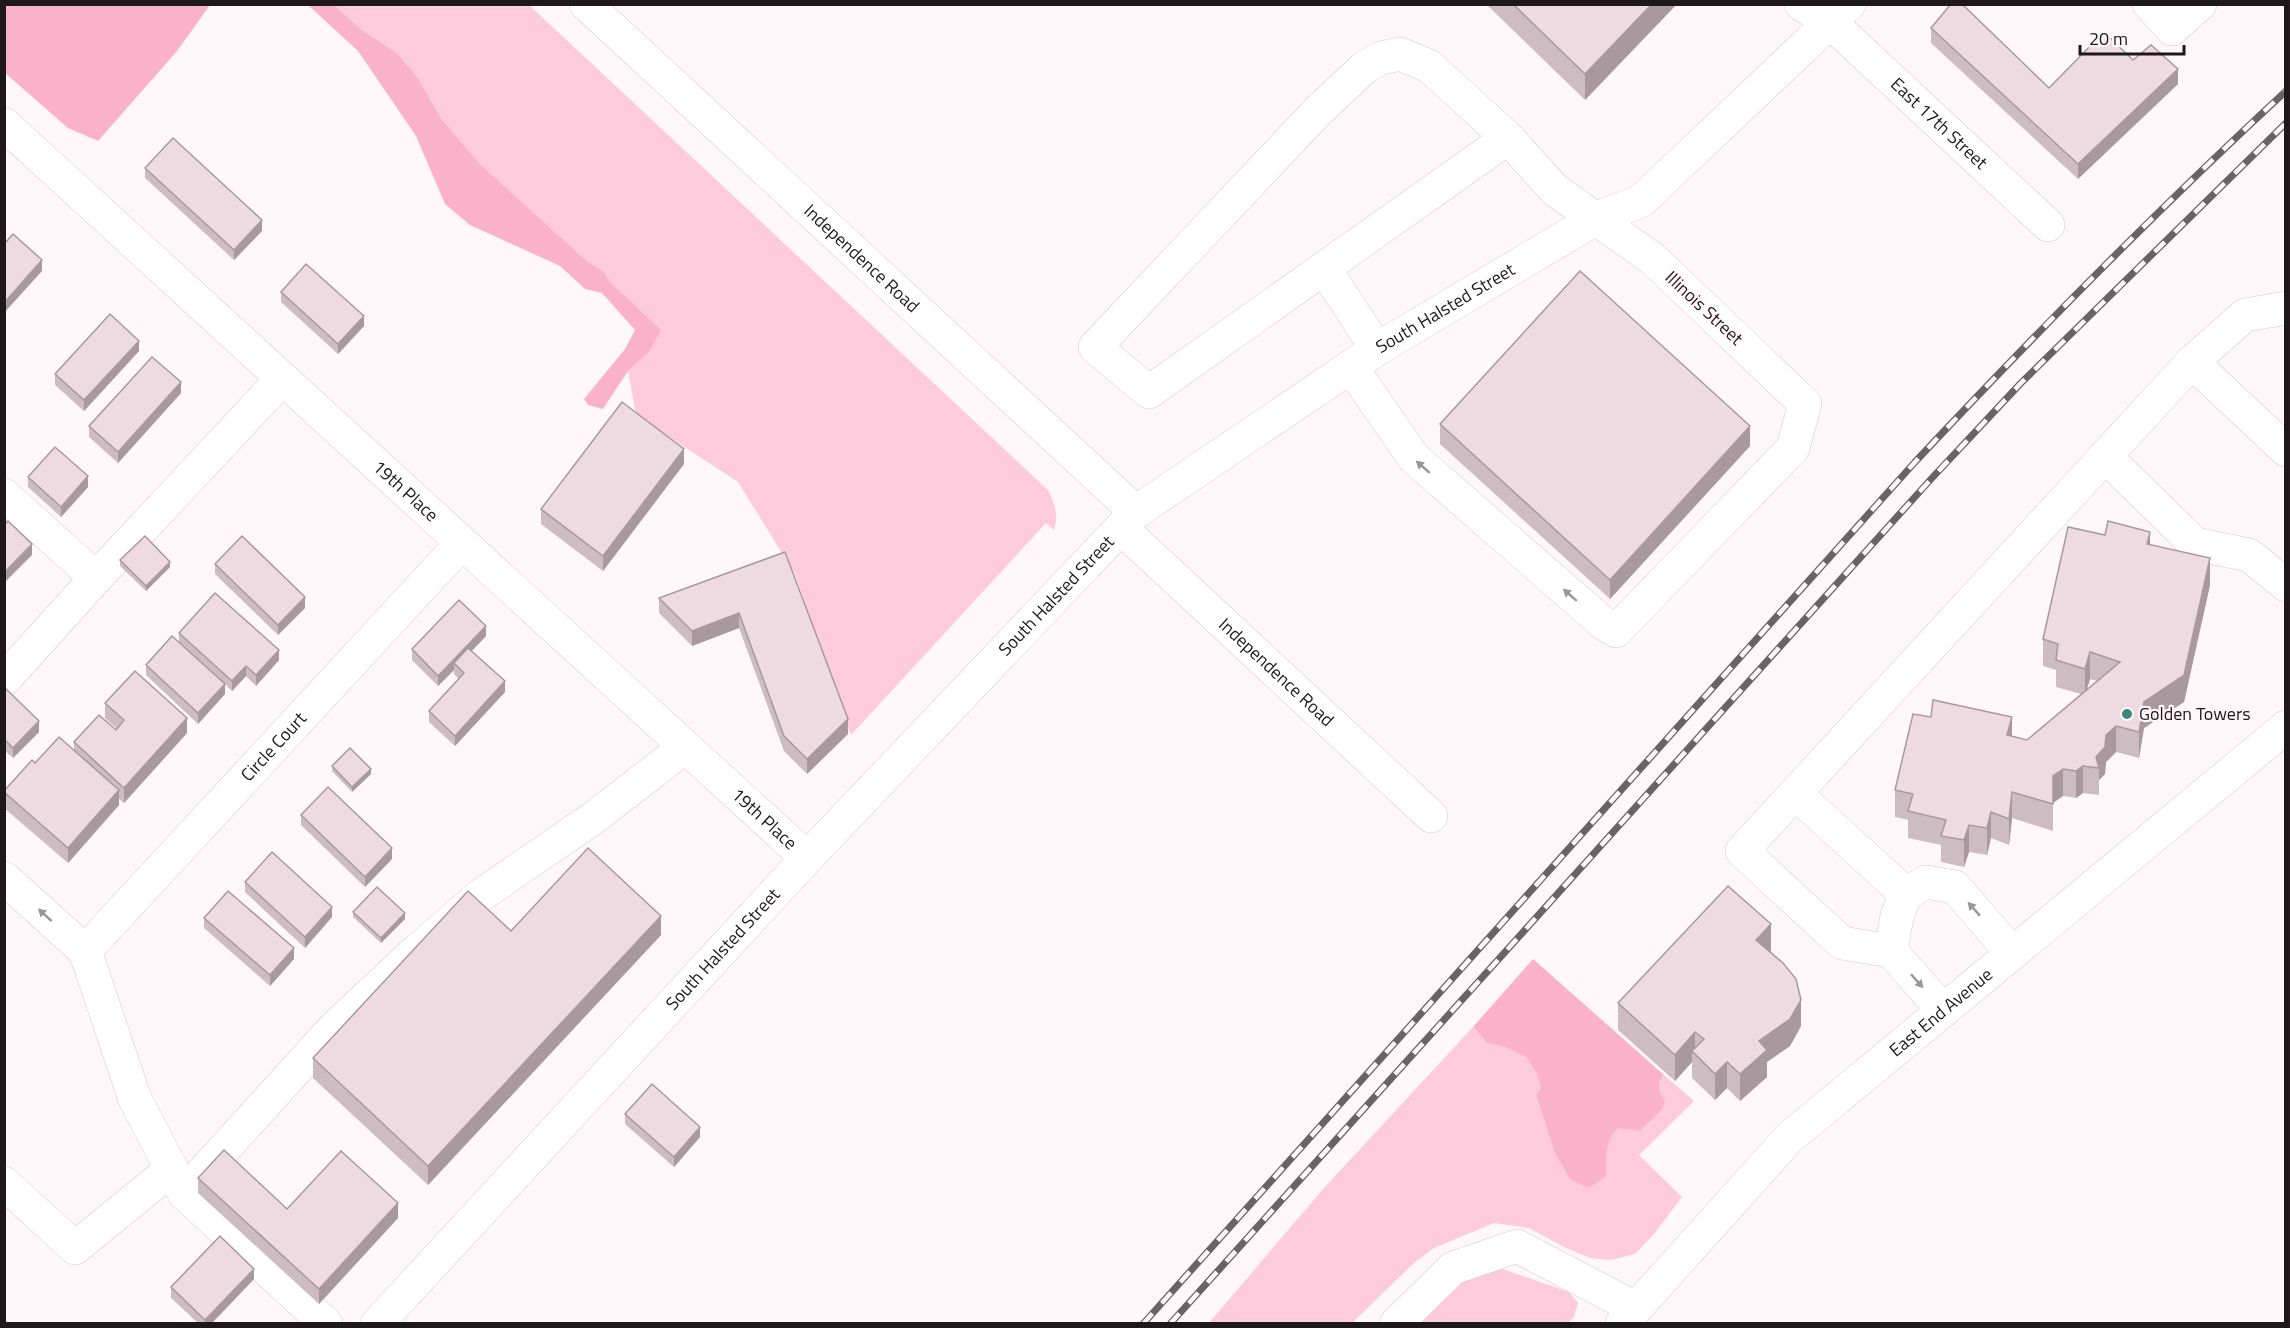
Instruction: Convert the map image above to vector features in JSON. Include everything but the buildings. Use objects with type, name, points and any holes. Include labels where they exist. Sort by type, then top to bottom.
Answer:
[{"type":"street","name":"Independence Road","points":[[586,4],[1128,520],[1431,816]]},
{"type":"street","name":"East 17th Street","points":[[1801,4],[1840,13],[2048,225]]},
{"type":"street","points":[[2150,4],[2172,29],[2200,4]]},
{"type":"street","name":"South Halsted Street","points":[[377,1323],[807,858],[1128,520],[1364,358],[1597,218],[1641,201],[1840,13]]},
{"type":"street","name":"Illinois Street","points":[[1324,268],[1149,392],[1095,347],[1318,111],[1365,67],[1382,58],[1400,54],[1429,66],[1508,138],[1555,190],[1653,260],[1805,404],[1793,448],[1616,631],[1603,623],[1414,458],[1364,358]]},
{"type":"street","name":"19th Place","points":[[4,123],[461,544],[807,858]]},
{"type":"street","points":[[1364,358],[1324,268],[1508,138]]},
{"type":"street","points":[[1943,1010],[1891,951],[1842,944],[1742,850],[2192,362],[2245,315],[2286,308]]},
{"type":"street","points":[[2192,362],[2286,450]]},
{"type":"street","points":[[4,680],[282,379]]},
{"type":"street","points":[[2105,456],[2195,544],[2249,555],[2286,585]]},
{"type":"street","points":[[4,495],[96,578]]},
{"type":"street","name":"Circle Court","points":[[85,951],[461,544]]},
{"type":"street","name":"East End Avenue","points":[[1629,1316],[1789,1138],[2286,727]]},
{"type":"street","points":[[4,1183],[75,1248],[178,1181],[333,1029],[481,894],[592,819],[684,748]]},
{"type":"street","points":[[1795,793],[1906,894]]},
{"type":"street","points":[[4,878],[85,951],[135,1099],[178,1181],[326,1323]]},
{"type":"street","points":[[1891,951],[1897,916],[1906,894],[1926,882],[1955,887],[2012,953]]},
{"type":"street","points":[[1396,1323],[1453,1268],[1517,1246],[1629,1316]]},
{"type":"shaded area","points":[[5,4],[210,5],[177,51],[98,141],[68,128],[5,73]]},
{"type":"shaded area","points":[[308,5],[334,5],[362,30],[398,54],[417,77],[441,118],[480,164],[588,262],[603,271],[611,283],[661,330],[649,352],[628,371],[603,409],[588,405],[584,399],[625,349],[635,330],[602,293],[585,289],[560,266],[470,225],[445,204],[416,136],[358,51]]},
{"type":"shaded area","points":[[334,5],[529,5],[1048,490],[1056,510],[1054,530],[1046,523],[851,735],[795,574],[738,482],[636,415],[628,371],[649,352],[603,271],[588,262],[480,164],[441,118],[417,77],[398,54],[362,30]]},
{"type":"shaded area","points":[[1533,959],[1664,1075],[1659,1081],[1659,1089],[1665,1102],[1662,1110],[1640,1131],[1618,1128],[1608,1144],[1606,1176],[1589,1188],[1570,1179],[1554,1151],[1536,1095],[1541,1088],[1537,1074],[1526,1057],[1505,1047],[1487,1043],[1473,1027]]},
{"type":"shaded area","points":[[1473,1027],[1487,1043],[1505,1047],[1526,1057],[1537,1074],[1542,1088],[1536,1095],[1554,1151],[1606,1175],[1608,1144],[1618,1127],[1640,1131],[1662,1110],[1665,1102],[1659,1089],[1659,1080],[1664,1075],[1694,1101],[1639,1155],[1682,1197],[1654,1234],[1635,1254],[1611,1260],[1590,1258],[1529,1228],[1494,1223],[1434,1248],[1415,1262],[1352,1323],[1208,1324],[1324,1188]]},
{"type":"shaded area","points":[[1497,1267],[1569,1292],[1578,1303],[1574,1317],[1568,1323],[1411,1324],[1456,1282]]},
{"type":"railway","points":[[1143,1324],[1915,462],[2097,273],[2286,91]]},
{"type":"railway","points":[[1170,1324],[1932,478],[2021,383],[2286,123]]},
{"type":"place","name":"Golden Towers","points":[[2127,714]]}]
